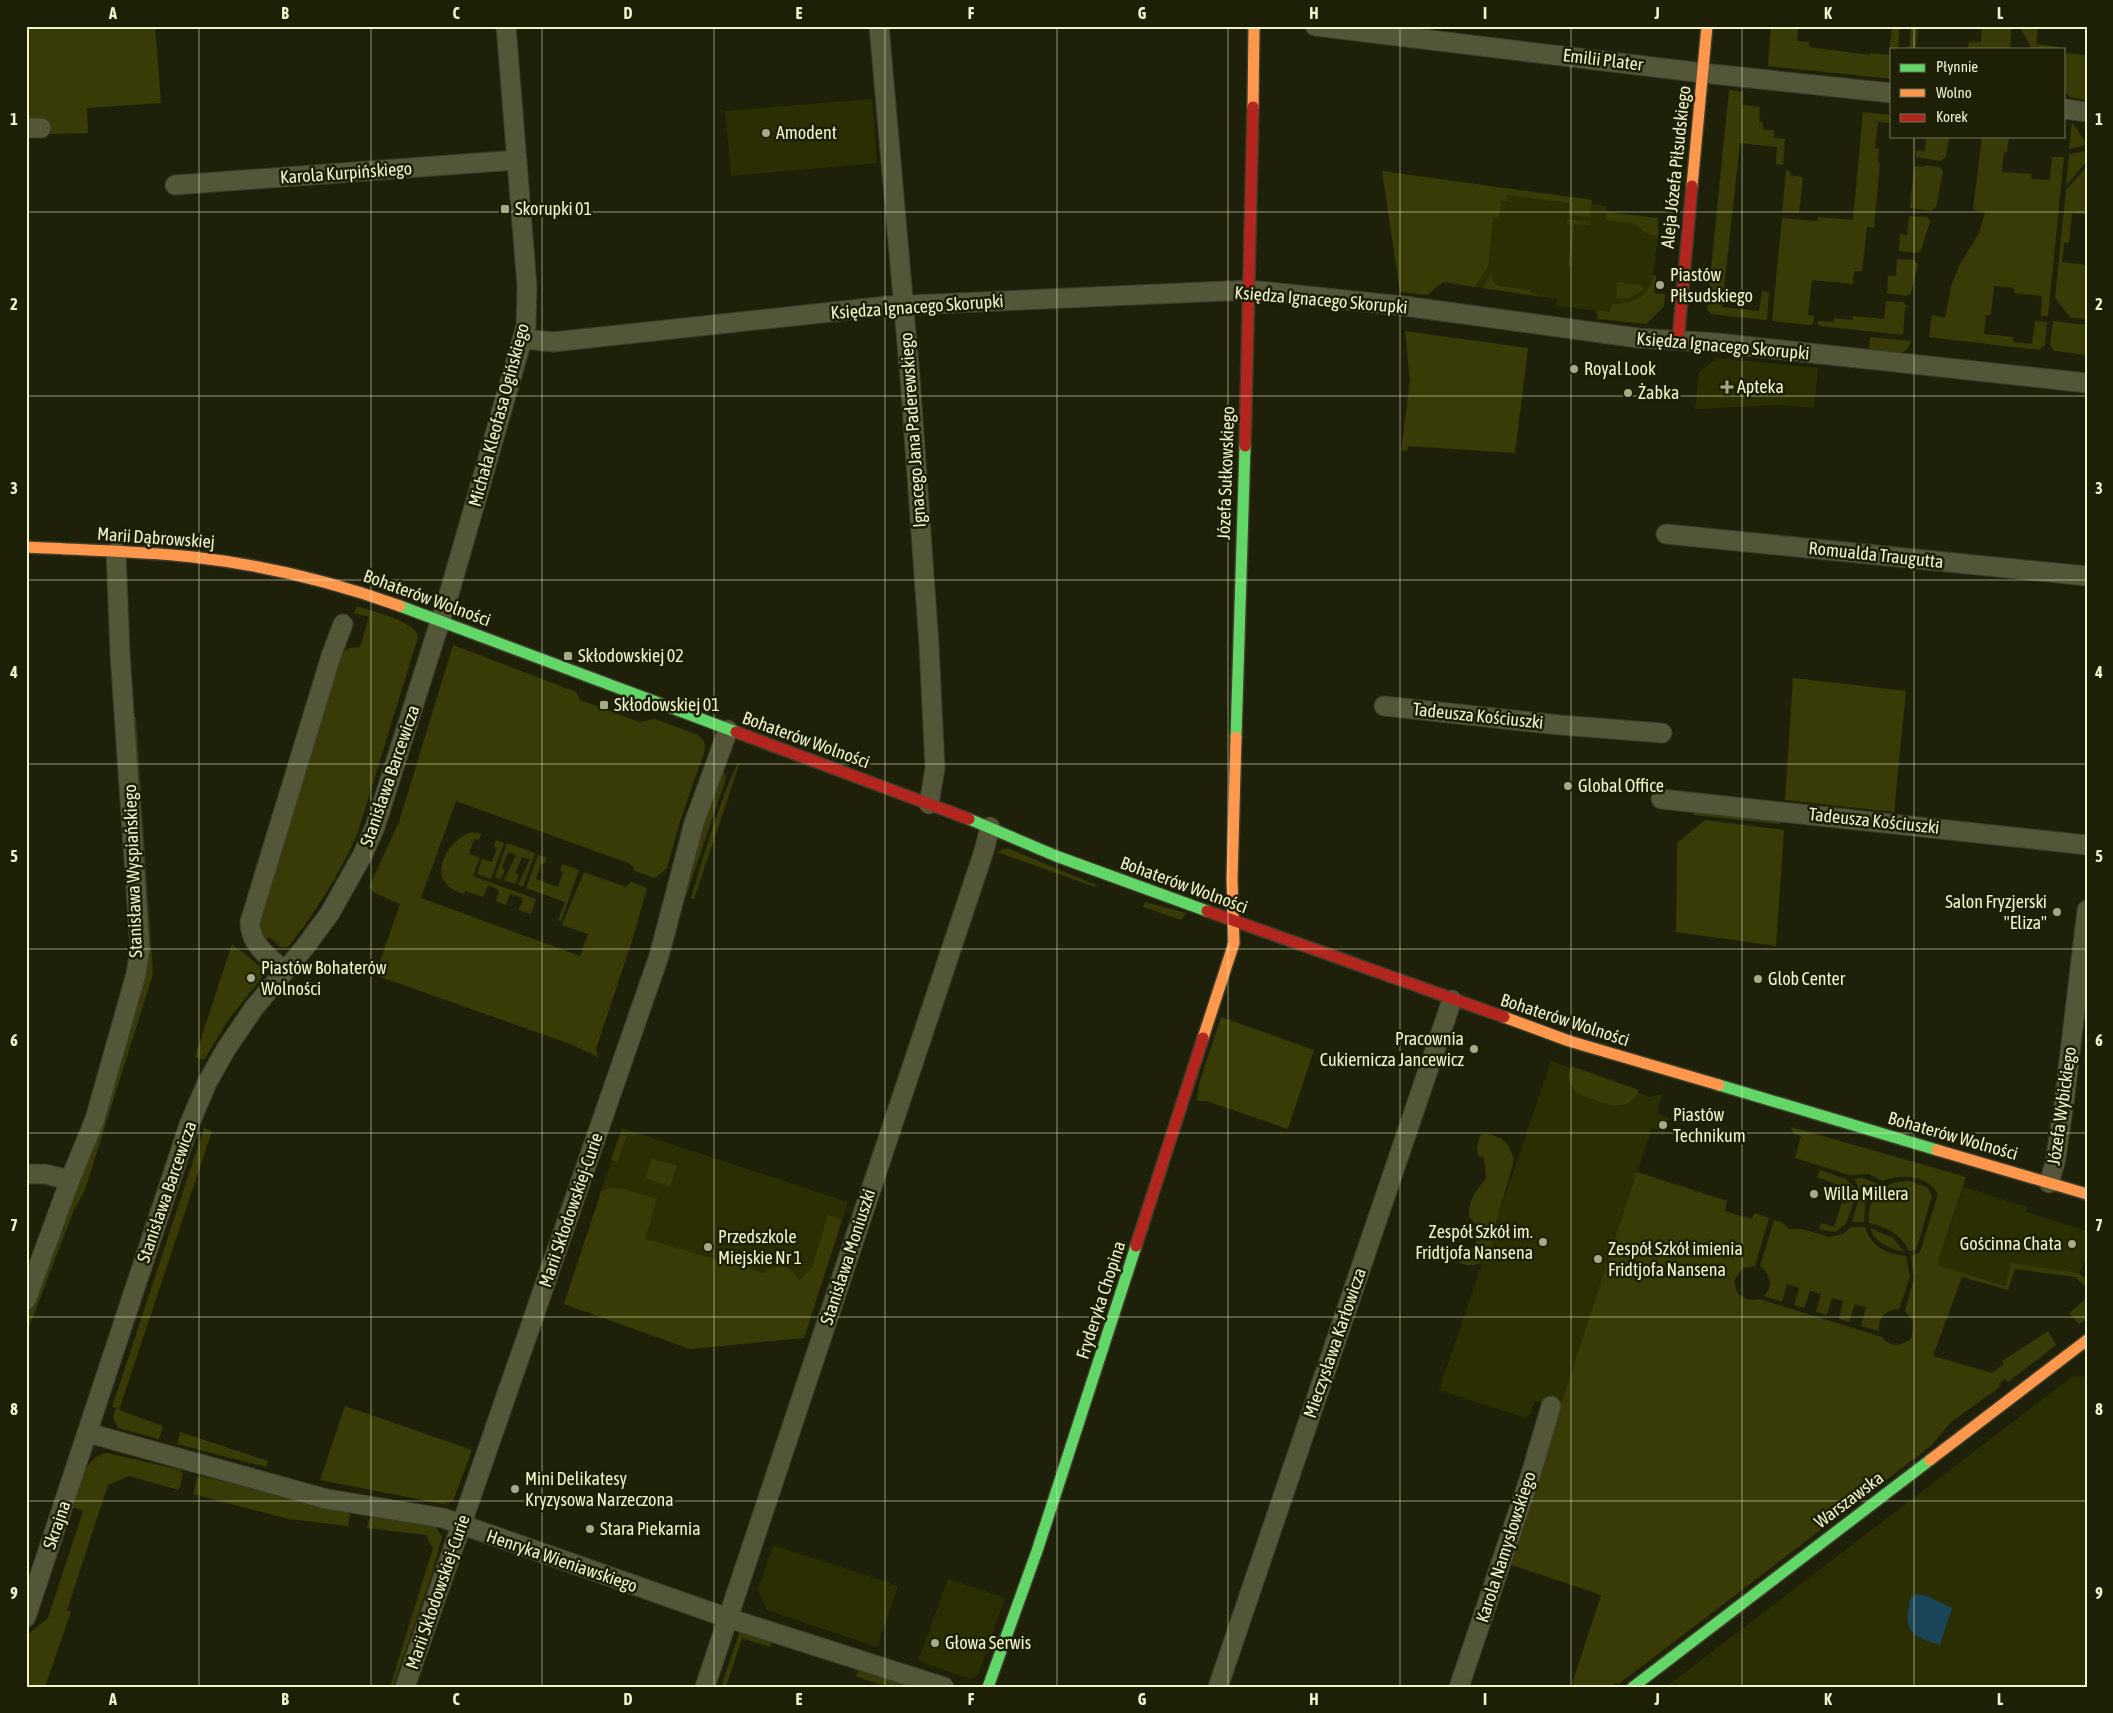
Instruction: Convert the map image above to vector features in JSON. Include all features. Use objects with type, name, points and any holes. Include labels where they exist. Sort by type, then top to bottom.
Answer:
[{"type":"street","name":"Michała Kleofasa Ogińskiego","points":[[440,620],[524,339],[527,296],[506,26]]},
{"type":"street","name":"Ignacego Jana Paderewskiego","points":[[878,26],[903,305],[930,654],[934,768],[929,804]]},
{"type":"street","name":"Józefa Sułkowskiego","points":[[1234,921],[1232,879],[1249,290],[1254,26]]},
{"type":"street","name":"Emilii Plater","points":[[1315,26],[1703,73],[1890,93]]},
{"type":"street","name":"Aleja Józefa Piłsudskiego","points":[[1678,341],[1707,26]]},
{"type":"street","points":[[2066,109],[2087,112]]},
{"type":"street","name":"Karola Kurpińskiego","points":[[174,185],[517,160]]},
{"type":"street","name":"Księdza Ignacego Skorupki","points":[[524,339],[553,342],[903,305],[1249,290],[1404,306],[1584,332],[1718,343],[2087,383]]},
{"type":"street","name":"Romualda Traugutta","points":[[1666,534],[2087,576]]},
{"type":"street","name":"Marii Dąbrowskiej","points":[[26,548],[192,557],[282,571]]},
{"type":"street","name":"Stanisława Wyspiańskiego","points":[[26,1300],[70,1180],[96,1119],[136,974],[140,949],[120,654],[116,552]]},
{"type":"street","name":"Bohaterów Wolności","points":[[282,571],[356,590],[440,620],[728,730],[990,827],[1056,856],[1452,1000],[1597,1050],[2087,1194]]},
{"type":"street","name":"Stanisława Barcewicza","points":[[88,1433],[189,1125],[200,1098],[237,1032],[314,936],[338,900],[372,834],[440,620]]},
{"type":"street","points":[[285,970],[257,945],[251,932],[250,922],[343,624]]},
{"type":"street","name":"Tadeusza Kościuszki","points":[[1384,706],[1560,725],[1662,733]]},
{"type":"street","name":"Marii Skłodowskiej-Curie","points":[[405,1687],[659,956],[694,823],[728,730]]},
{"type":"street","name":"Tadeusza Kościuszki","points":[[1661,799],[2087,845]]},
{"type":"street","name":"Stanisława Moniuszki","points":[[705,1687],[984,851],[990,827]]},
{"type":"street","name":"Józefa Wybickiego","points":[[2049,1182],[2055,1163],[2064,1103],[2087,910]]},
{"type":"street","name":"Fryderyka Chopina","points":[[988,1687],[1040,1541],[1234,943],[1234,921]]},
{"type":"street","name":"Mieczysława Karłowicza","points":[[1218,1687],[1452,1000]]},
{"type":"street","points":[[26,1174],[45,1174],[70,1180]]},
{"type":"street","name":"Warszawska","points":[[1633,1687],[2087,1340]]},
{"type":"street","name":"Karola Namysłowskiego","points":[[1459,1687],[1531,1474],[1551,1406]]},
{"type":"street","name":"Henryka Wieniawskiego","points":[[88,1433],[327,1499],[443,1518],[728,1618],[944,1687]]},
{"type":"street","name":"Skrajna","points":[[26,1617],[88,1433]]},
{"type":"shaded area","points":[[26,26],[155,26],[161,103],[87,108],[88,133],[48,134],[47,119],[26,120]]},
{"type":"shaded area","points":[[1771,26],[1798,26],[1797,41],[1809,42],[1809,47],[1870,55],[1870,53],[1889,55],[1892,27],[1900,26],[1898,48],[1890,48],[1890,79],[1768,66]]},
{"type":"shaded area","points":[[1911,26],[1918,26],[1916,48],[1909,48]]},
{"type":"shaded area","points":[[1982,26],[2012,26],[2010,48],[1968,48],[1969,42],[1981,42]]},
{"type":"shaded area","points":[[2019,26],[2038,26],[2036,44],[2060,47],[2060,48],[2031,48]]},
{"type":"shaded area","points":[[2087,45],[2087,100],[2070,97],[2066,93],[2066,53],[2085,55]]},
{"type":"shaded area","points":[[1729,90],[1743,92],[1742,105],[1760,107],[1759,122],[1763,122],[1763,130],[1774,130],[1774,138],[1785,139],[1783,165],[1776,164],[1777,147],[1740,143],[1722,307],[1759,311],[1762,291],[1769,292],[1767,319],[1765,320],[1711,314],[1707,309]]},
{"type":"shaded area","points":[[872,99],[877,163],[731,176],[725,111]]},
{"type":"shaded area","points":[[1863,112],[1890,115],[1890,123],[1878,122],[1875,148],[1879,149],[1878,163],[1880,164],[1874,228],[1867,227],[1862,271],[1854,271],[1853,284],[1812,280],[1808,315],[1814,316],[1813,323],[1810,325],[1772,321],[1782,218],[1817,221],[1818,217],[1853,220]]},
{"type":"shaded area","points":[[2072,122],[2087,144],[2087,145],[2069,149]]},
{"type":"shaded area","points":[[1926,138],[1949,138],[1946,157],[1940,161],[1916,157],[1916,151],[1925,151]]},
{"type":"shaded area","points":[[1982,138],[2009,138],[2007,152],[2004,152],[2002,172],[2031,174],[2031,179],[2050,180],[2052,157],[2064,157],[2048,316],[2041,316],[2042,296],[2014,293],[2014,288],[1994,286],[1991,315],[1986,315],[1984,334],[2013,337],[2013,342],[2032,344],[2035,321],[2047,322],[2045,345],[2039,350],[1929,337],[1932,315],[1945,318],[1951,286],[1959,266],[1979,233],[1985,212],[1973,210]]},
{"type":"shaded area","points":[[2087,151],[2087,161],[2066,186],[2069,154]]},
{"type":"shaded area","points":[[1925,165],[1940,167],[1943,172],[1936,207],[1931,211],[1910,208],[1914,166],[1925,167]]},
{"type":"shaded area","points":[[2087,166],[2087,215],[2072,213],[2069,243],[2064,243],[2062,262],[2087,265],[2087,319],[2071,318],[2055,298],[2066,190]]},
{"type":"shaded area","points":[[1786,170],[1790,171],[1790,175],[1803,177],[1799,213],[1782,212]]},
{"type":"shaded area","points":[[1382,171],[1592,200],[1590,217],[1568,215],[1569,203],[1507,195],[1507,201],[1501,201],[1499,218],[1493,218],[1488,267],[1475,287],[1443,282],[1427,295],[1400,292]]},
{"type":"shaded area","points":[[1497,188],[1592,200],[1592,204],[1606,206],[1606,212],[1658,218],[1658,237],[1651,289],[1633,302],[1611,304],[1610,312],[1556,306],[1557,299],[1475,287],[1488,267],[1487,243]]},
{"type":"shaded area","points":[[1606,212],[1658,218],[1658,237],[1648,234],[1632,223],[1606,220]]},
{"type":"shaded area","points":[[1909,216],[1928,217],[1930,222],[1921,250],[1916,253],[1899,251],[1900,234],[1907,235]]},
{"type":"shaded area","points":[[1568,219],[1590,222],[1589,225],[1574,224],[1570,266],[1568,266],[1572,225],[1567,224]]},
{"type":"shaded area","points":[[1897,259],[1914,260],[1918,264],[1911,293],[1906,296],[1887,293],[1888,276],[1896,276]]},
{"type":"shaded area","points":[[1491,274],[1493,282],[1498,286],[1531,290],[1531,293],[1544,297],[1482,288]]},
{"type":"shaded area","points":[[1653,275],[1656,276],[1654,293],[1665,294],[1664,306],[1646,324],[1598,319],[1596,310],[1610,312],[1611,304],[1633,300],[1644,294],[1651,283]]},
{"type":"shaded area","points":[[1617,282],[1641,285],[1644,289],[1630,298],[1616,299]]},
{"type":"shaded area","points":[[1886,301],[1903,302],[1908,307],[1905,308],[1903,335],[1821,326],[1818,324],[1818,321],[1834,322],[1834,318],[1852,320],[1853,316],[1884,319]]},
{"type":"shaded area","points":[[2053,321],[2087,325],[2087,355],[2054,351],[2050,345]]},
{"type":"shaded area","points":[[1405,331],[1528,348],[1515,453],[1408,446],[1407,450],[1401,451],[1410,380]]},
{"type":"shaded area","points":[[1870,337],[1911,341],[1907,350],[1901,353],[1872,351],[1869,348]]},
{"type":"shaded area","points":[[1717,358],[1818,368],[1814,408],[1781,405],[1695,409],[1699,372]]},
{"type":"shaded area","points":[[357,606],[402,622],[416,632],[418,637],[357,835],[317,907],[288,947],[281,947],[269,937],[265,941],[259,921],[341,653],[349,648],[360,647],[369,617],[354,613]]},
{"type":"shaded area","points":[[453,645],[576,692],[580,700],[639,722],[655,719],[698,735],[704,741],[705,750],[681,818],[667,868],[655,878],[635,871],[631,864],[456,801],[421,898],[580,956],[588,934],[562,925],[584,872],[626,887],[631,882],[647,888],[632,941],[596,1049],[598,1057],[570,1044],[375,975],[400,904],[375,893],[369,887],[399,822]]},
{"type":"shaded area","points":[[1793,678],[1906,691],[1894,812],[1785,800]]},
{"type":"shaded area","points":[[136,717],[153,974],[85,1190],[74,1210],[26,1335],[26,1323],[32,1304],[111,1101],[115,1071],[138,988],[129,718]]},
{"type":"shaded area","points":[[740,762],[694,899],[691,898],[729,782]]},
{"type":"shaded area","points":[[723,769],[726,778],[686,896],[700,834]]},
{"type":"shaded area","points":[[1694,809],[1785,819],[1779,824],[1694,815]]},
{"type":"shaded area","points":[[1705,820],[1784,830],[1776,946],[1676,932],[1677,843]]},
{"type":"shaded area","points":[[472,832],[481,834],[479,840],[474,839],[469,854],[480,858],[473,876],[536,899],[531,914],[519,910],[523,898],[510,894],[506,905],[496,901],[499,890],[488,885],[483,897],[465,891],[464,894],[458,892],[446,884],[442,874],[442,867],[447,852],[459,839]]},
{"type":"shaded area","points":[[496,840],[504,843],[491,879],[477,874],[482,859],[492,862],[497,848],[494,846]]},
{"type":"shaded area","points":[[507,843],[535,853],[523,887],[518,885],[530,859],[522,857],[515,873],[519,875],[515,884],[504,880],[516,855],[508,852],[502,868],[505,870],[501,879],[495,877]]},
{"type":"shaded area","points":[[1003,849],[1010,849],[1096,885],[1095,887],[997,852]]},
{"type":"shaded area","points":[[538,855],[547,858],[544,864],[541,863],[536,879],[558,887],[563,872],[560,870],[562,864],[579,870],[561,921],[558,920],[565,902],[526,888]]},
{"type":"shaded area","points":[[1145,902],[1186,913],[1181,920],[1143,907]]},
{"type":"shaded area","points":[[232,944],[261,967],[263,976],[229,1019],[204,1060],[195,1057]]},
{"type":"shaded area","points":[[1221,1017],[1314,1050],[1288,1129],[1206,1101],[1197,1101],[1199,1084]]},
{"type":"shaded area","name":"Zespół Szkół imienia Fridtjofa Nansena","points":[[1551,1061],[1650,1097],[1662,1094],[1657,1113],[1669,1118],[1665,1133],[1652,1128],[1637,1172],[1727,1201],[1571,1373],[1561,1409],[1535,1401],[1530,1414],[1526,1418],[1439,1390]]},
{"type":"shaded area","points":[[1571,1066],[1639,1090],[1634,1099],[1627,1104],[1611,1105],[1602,1103],[1575,1092],[1568,1077]]},
{"type":"shaded area","points":[[1791,1127],[1966,1177],[1937,1265],[2005,1286],[2012,1263],[2079,1273],[2087,1280],[2087,1288],[2075,1277],[2015,1269],[2008,1290],[1962,1277],[1933,1356],[1992,1373],[2004,1364],[2002,1361],[2048,1331],[2056,1345],[2008,1382],[2005,1379],[1998,1384],[2001,1386],[1950,1423],[1932,1445],[1620,1683],[1605,1687],[1582,1687],[1572,1684],[1601,1595],[1509,1564],[1637,1172],[1727,1201],[1725,1211],[1752,1219],[1754,1213],[1769,1218],[1755,1266],[1743,1268],[1735,1279],[1736,1289],[1744,1298],[1749,1300],[1759,1299],[1882,1337],[1885,1341],[1897,1345],[1905,1343],[1912,1337],[1913,1321],[1905,1311],[1914,1278],[1911,1256],[1920,1252],[1938,1194],[1933,1187],[1913,1177],[1897,1177],[1882,1181],[1869,1174],[1849,1175],[1795,1158],[1801,1136],[1793,1133]]},
{"type":"shaded area","points":[[204,1128],[212,1131],[119,1410],[163,1426],[159,1439],[118,1428],[113,1417],[116,1408],[112,1407]]},
{"type":"shaded area","name":"Przedszkole Miejskie Nr 1","points":[[622,1128],[848,1202],[804,1338],[690,1349],[564,1304]]},
{"type":"shaded area","points":[[620,1134],[627,1136],[617,1162],[611,1160]]},
{"type":"shaded area","points":[[1486,1134],[1497,1137],[1505,1142],[1514,1160],[1494,1230],[1491,1255],[1479,1264],[1465,1265],[1455,1260],[1457,1253],[1468,1250],[1476,1245],[1475,1223],[1469,1217],[1469,1211],[1473,1196],[1486,1179],[1484,1158],[1478,1155],[1477,1147],[1480,1135]]},
{"type":"shaded area","points":[[652,1159],[677,1165],[670,1187],[645,1178]]},
{"type":"shaded area","points":[[1820,1170],[1846,1179],[1854,1187],[1854,1200],[1846,1224],[1835,1232],[1819,1229],[1821,1223],[1834,1227],[1842,1203],[1846,1204],[1851,1190],[1817,1177]]},
{"type":"shaded area","points":[[1862,1178],[1878,1184],[1865,1204],[1864,1222],[1852,1222],[1859,1194],[1854,1179]]},
{"type":"shaded area","points":[[1900,1181],[1910,1181],[1928,1188],[1932,1196],[1916,1250],[1909,1251],[1902,1240],[1893,1232],[1869,1223],[1869,1213],[1874,1198],[1885,1187]]},
{"type":"shaded area","points":[[1964,1187],[2027,1207],[2026,1212],[2087,1231],[2087,1257],[2079,1273],[2013,1263],[2005,1286],[1937,1265]]},
{"type":"shaded area","points":[[608,1188],[624,1189],[657,1199],[645,1239],[763,1273],[774,1267],[783,1266],[792,1270],[799,1280],[812,1267],[828,1215],[842,1220],[804,1338],[690,1349],[564,1304],[601,1192]]},
{"type":"shaded area","points":[[1774,1220],[1781,1222],[1789,1229],[1801,1229],[1830,1237],[1843,1234],[1851,1227],[1865,1227],[1871,1239],[1880,1248],[1906,1256],[1910,1277],[1899,1309],[1890,1311],[1881,1318],[1879,1331],[1861,1326],[1866,1307],[1855,1304],[1849,1322],[1839,1319],[1843,1301],[1832,1298],[1827,1315],[1816,1312],[1821,1294],[1810,1291],[1804,1308],[1794,1305],[1799,1288],[1787,1284],[1782,1302],[1764,1296],[1769,1288],[1770,1281],[1767,1273],[1760,1266]]},
{"type":"shaded area","points":[[1870,1228],[1893,1238],[1904,1252],[1879,1242]]},
{"type":"shaded area","points":[[2087,1298],[2087,1319],[2079,1324],[2069,1313]]},
{"type":"shaded area","points":[[2073,1376],[2087,1377],[2087,1687],[1666,1687]]},
{"type":"shaded area","points":[[345,1406],[472,1450],[453,1501],[443,1504],[320,1480]]},
{"type":"shaded area","points":[[180,1432],[268,1461],[266,1467],[177,1444]]},
{"type":"shaded area","points":[[107,1453],[181,1470],[183,1474],[179,1490],[129,1476],[108,1485],[67,1610],[71,1612],[45,1687],[26,1687],[26,1643],[30,1633],[48,1618],[83,1511],[73,1507],[81,1482],[93,1460]]},
{"type":"shaded area","points":[[201,1476],[347,1511],[350,1515],[348,1526],[289,1519],[193,1494],[197,1478]]},
{"type":"shaded area","points":[[372,1516],[436,1527],[442,1537],[432,1574],[393,1687],[390,1687],[433,1548],[426,1535],[367,1528],[369,1519]]},
{"type":"shaded area","points":[[773,1545],[898,1586],[877,1647],[767,1610],[758,1590]]},
{"type":"shaded area","points":[[948,1579],[1005,1598],[978,1675],[970,1679],[918,1661]]},
{"type":"shaded area","points":[[740,1631],[772,1640],[770,1647],[742,1638],[726,1687],[721,1687]]},
{"type":"shaded area","points":[[861,1669],[915,1687],[887,1687],[856,1676]]},
{"type":"water","points":[[1917,1594],[1927,1596],[1952,1608],[1940,1645],[1915,1635],[1908,1624],[1908,1608],[1911,1597]]},
{"type":"traffic: fast","points":[[1236,737],[1245,446]]},
{"type":"traffic: fast","points":[[400,606],[736,732]]},
{"type":"traffic: fast","points":[[969,819],[1056,856],[1207,911]]},
{"type":"traffic: fast","points":[[1719,1085],[1937,1150]]},
{"type":"traffic: fast","points":[[988,1687],[1037,1551],[1136,1246]]},
{"type":"traffic: fast","points":[[1633,1687],[1930,1460]]},
{"type":"traffic: slow","points":[[1253,107],[1254,26]]},
{"type":"traffic: slow","points":[[1692,186],[1707,26]]},
{"type":"traffic: slow","points":[[26,547],[151,553],[219,560],[324,582],[400,606]]},
{"type":"traffic: slow","points":[[1203,1038],[1234,943],[1232,879],[1236,737]]},
{"type":"traffic: slow","points":[[1504,1017],[1569,1041],[1719,1085]]},
{"type":"traffic: slow","points":[[1937,1150],[2087,1194]]},
{"type":"traffic: slow","points":[[1930,1460],[2087,1340]]},
{"type":"traffic: jam","points":[[1245,446],[1253,107]]},
{"type":"traffic: jam","points":[[1678,341],[1692,186]]},
{"type":"traffic: jam","points":[[736,732],[969,819]]},
{"type":"traffic: jam","points":[[1207,911],[1504,1017]]},
{"type":"traffic: jam","points":[[1136,1246],[1203,1038]]},
{"type":"place","name":"Amodent","points":[[766,133]]},
{"type":"place","name":"Skorupki 01","points":[[505,209]]},
{"type":"place","name":"Piastów Piłsudskiego","points":[[1660,285]]},
{"type":"place","name":"Royal Look","points":[[1574,369]]},
{"type":"place","name":"Apteka","points":[[1727,387]]},
{"type":"place","name":"Żabka","points":[[1628,393]]},
{"type":"place","name":"Skłodowskiej 02","points":[[568,656]]},
{"type":"place","name":"Skłodowskiej 01","points":[[604,705]]},
{"type":"place","name":"Global Office","points":[[1568,786]]},
{"type":"place","name":"Salon Fryzjerski \"Eliza\"","points":[[2057,912]]},
{"type":"place","name":"Piastów Bohaterów Wolności","points":[[251,978]]},
{"type":"place","name":"Glob Center","points":[[1758,979]]},
{"type":"place","name":"Pracownia Cukiernicza Jancewicz","points":[[1474,1049]]},
{"type":"place","name":"Piastów Technikum","points":[[1663,1125]]},
{"type":"place","name":"Willa Millera","points":[[1814,1194]]},
{"type":"place","name":"Zespół Szkół im. Fridtjofa Nansena","points":[[1543,1242]]},
{"type":"place","name":"Gościnna Chata","points":[[2072,1244]]},
{"type":"place","name":"Przedszkole Miejskie Nr 1","points":[[708,1247]]},
{"type":"place","name":"Zespół Szkół imienia Fridtjofa Nansena","points":[[1598,1259]]},
{"type":"place","name":"Mini Delikatesy Kryzysowa Narzeczona","points":[[515,1489]]},
{"type":"place","name":"Stara Piekarnia","points":[[590,1529]]},
{"type":"place","name":"Głowa Serwis","points":[[935,1643]]}]
